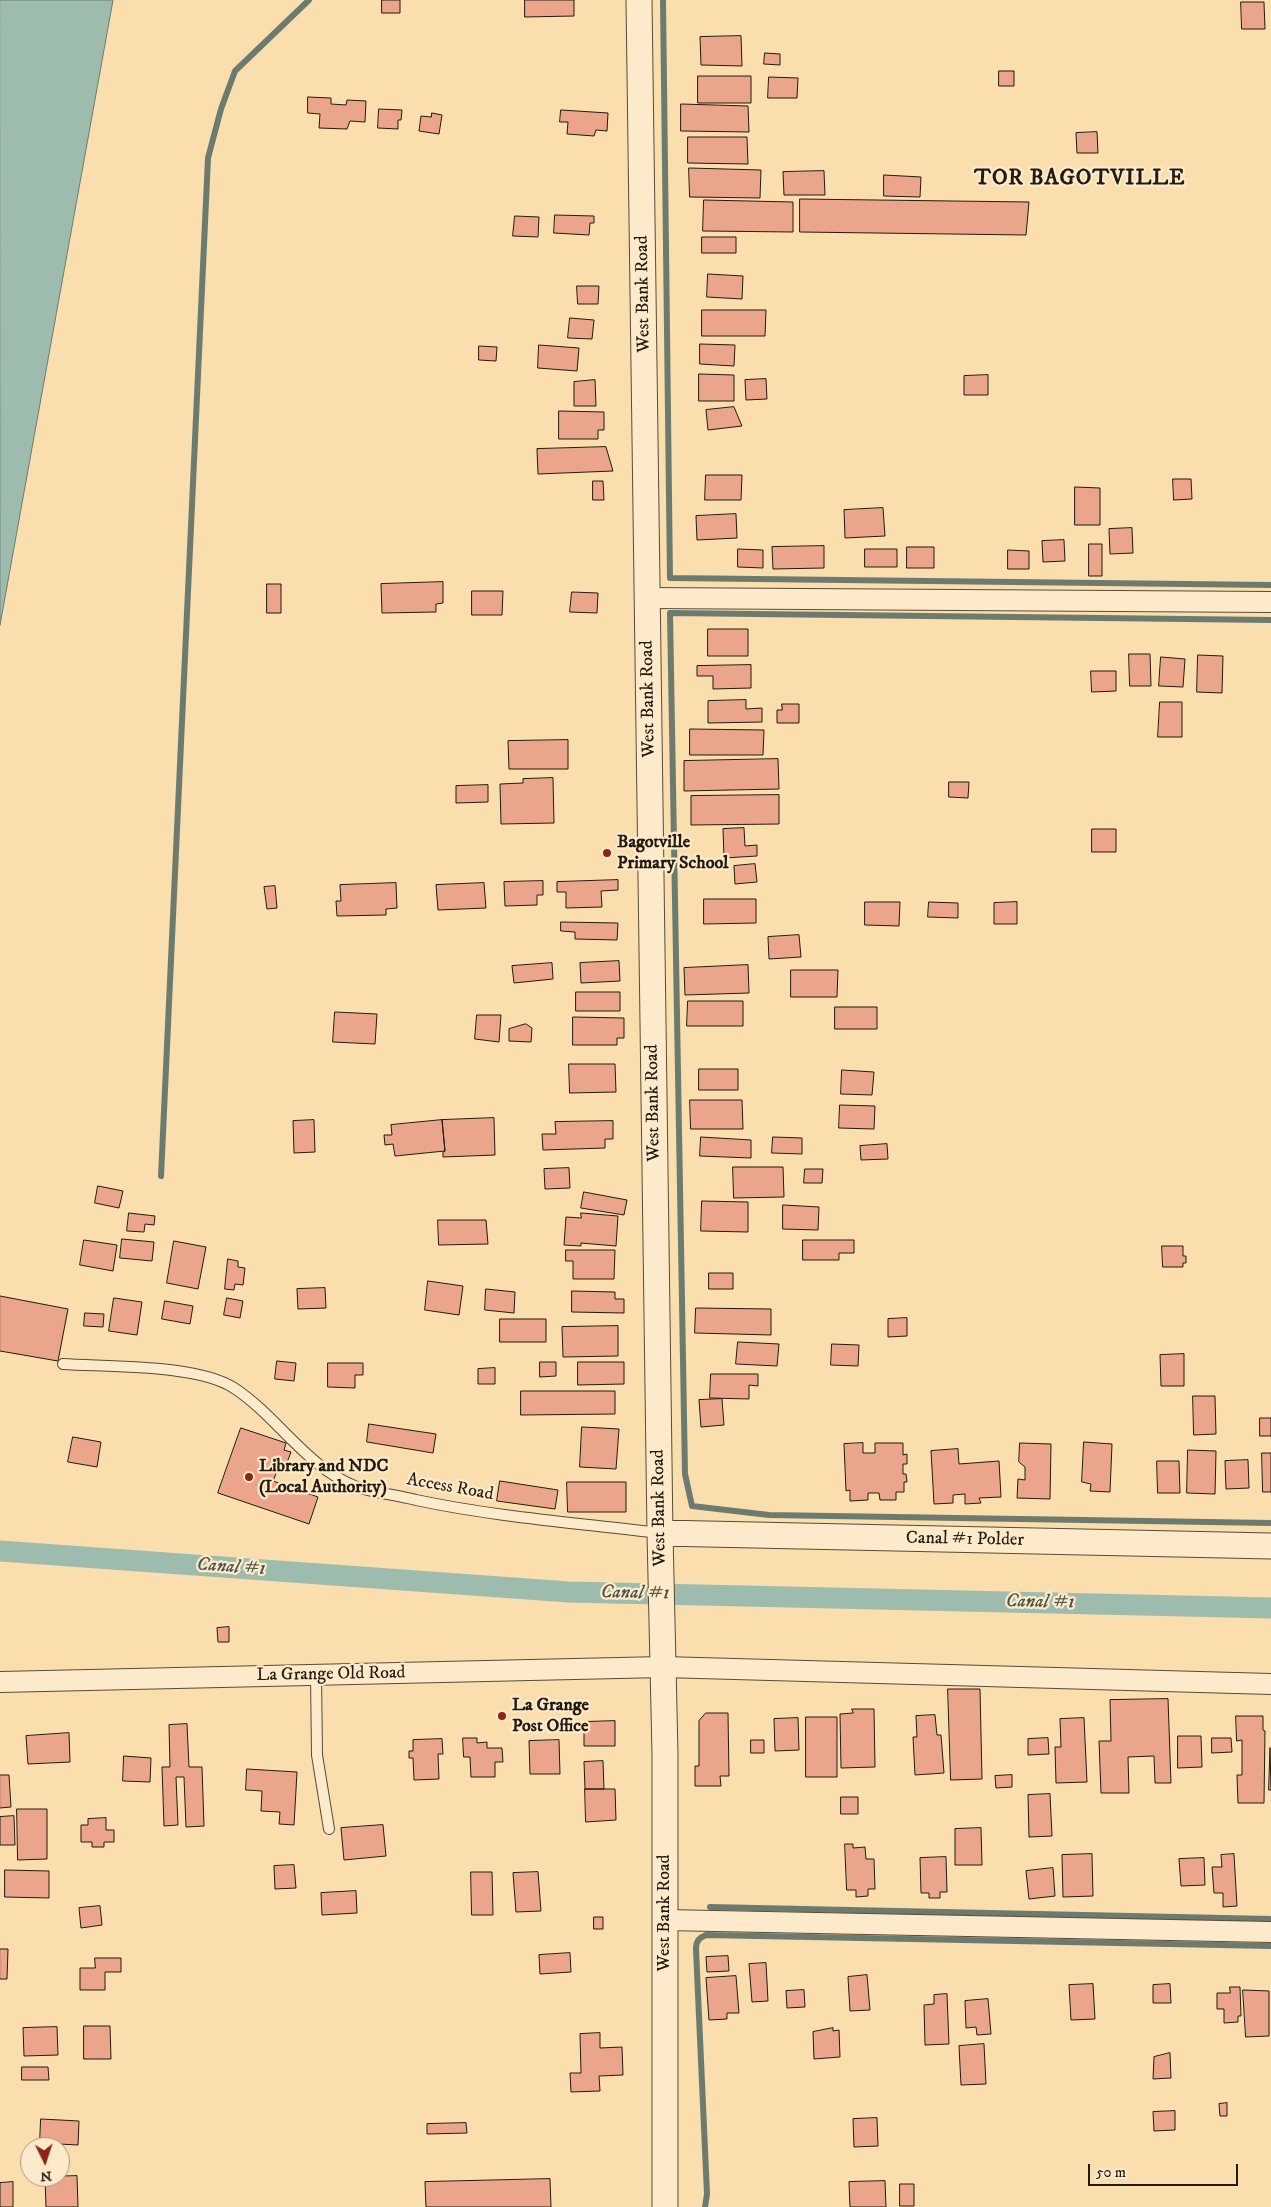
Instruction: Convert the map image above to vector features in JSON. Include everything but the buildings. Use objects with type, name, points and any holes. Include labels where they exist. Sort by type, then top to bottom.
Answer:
[{"type":"street","name":"West Bank Road","points":[[639,0],[660,1559],[663,1656],[666,2207]]},
{"type":"street","points":[[648,598],[1271,602]]},
{"type":"street","name":"Canal #1 Polder","points":[[660,1533],[1271,1546]]},
{"type":"street","name":"La Grange Old Road","points":[[0,1682],[316,1675],[663,1656],[1271,1684]]},
{"type":"street","points":[[665,1920],[1271,1932]]},
{"type":"lane","name":"Access Road","points":[[63,1364],[186,1372],[219,1380],[245,1396],[323,1468],[340,1480],[359,1487],[459,1509],[660,1533]]},
{"type":"lane","points":[[316,1675],[318,1755],[329,1829]]},
{"type":"shaded area","points":[[0,0],[113,0],[0,625]]},
{"type":"waterway","points":[[161,1176],[208,158],[221,109],[235,71],[309,0]]},
{"type":"waterway","points":[[663,0],[670,578],[1271,585]]},
{"type":"waterway","points":[[1271,620],[670,613],[685,1474],[692,1506],[769,1515],[1271,1523]]},
{"type":"waterway","name":"Canal #1","points":[[0,1551],[569,1592],[1271,1608]]},
{"type":"waterway","points":[[710,1907],[1271,1919]]},
{"type":"waterway","points":[[705,2207],[707,2194],[696,1949],[698,1940],[701,1937],[706,1935],[1271,1946]]},
{"type":"place","name":"Bagotville Primary School","points":[[607,853]]},
{"type":"place","name":"Library and NDC (Local Authority)","points":[[249,1477]]},
{"type":"place","name":"La Grange Post Office","points":[[502,1716]]},
{"type":"district","name":"TOR BAGOTVILLE","points":[[1080,179]]}]
